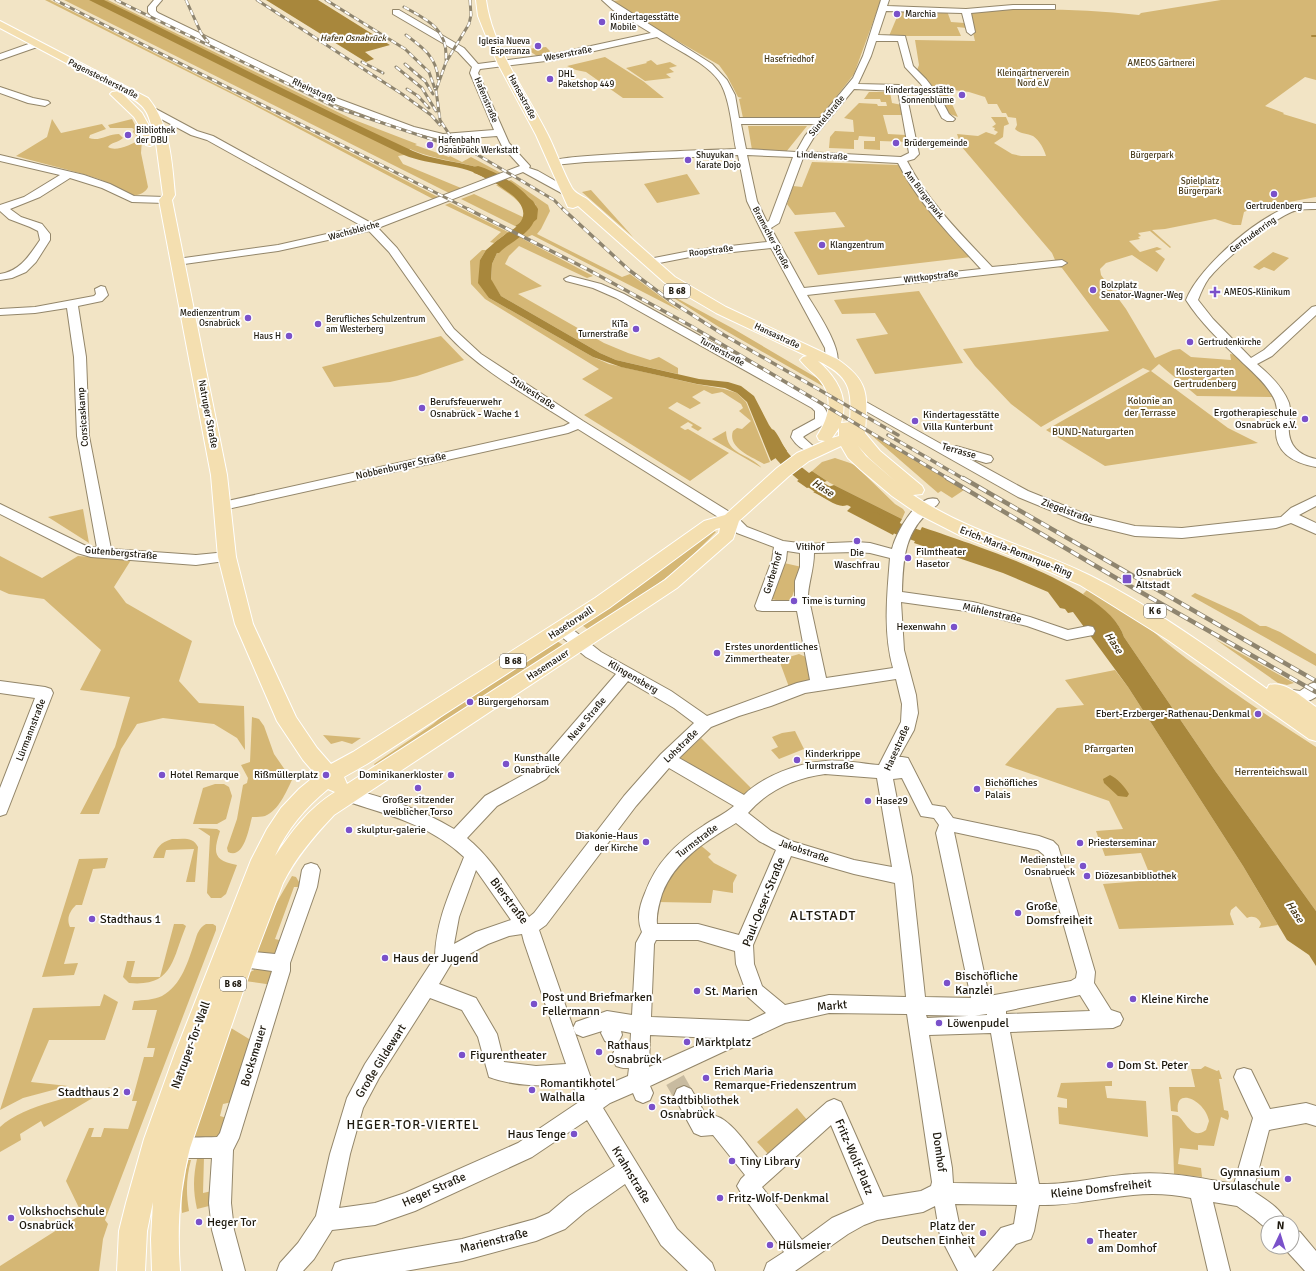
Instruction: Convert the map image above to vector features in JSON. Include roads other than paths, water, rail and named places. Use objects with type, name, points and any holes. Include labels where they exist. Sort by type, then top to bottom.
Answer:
[{"type":"main road","name":"Hansastraße","points":[[481,0],[485,22],[504,64],[526,103],[574,204],[638,264],[658,278],[709,309],[812,357],[832,362],[845,370],[857,388],[859,402],[852,436]]},
{"type":"main road","name":"Pagenstecherstraße","points":[[0,24],[32,45],[110,90]]},
{"type":"main road","name":"Pagenstecherstraße","points":[[0,32],[32,45],[144,100]]},
{"type":"main road","points":[[110,90],[120,93],[153,110]]},
{"type":"main road","points":[[110,90],[130,105],[147,128],[160,196],[165,200],[170,196],[157,120],[153,110],[144,100]]},
{"type":"main road","name":"Hansastraße","points":[[569,193],[582,202],[670,280],[721,310],[812,357],[838,376],[846,386],[852,436]]},
{"type":"main road","name":"Natruper Straße","points":[[165,200],[205,395],[219,475],[227,557],[244,624],[284,717],[310,754],[329,776]]},
{"type":"main road","name":"Hansastraße","points":[[812,357],[831,383],[835,394],[835,418],[833,426],[825,436]]},
{"type":"main road","points":[[825,436],[852,436]]},
{"type":"main road","name":"Hasetorwall","points":[[329,776],[360,758],[602,603],[710,525],[731,519],[825,436]]},
{"type":"main road","name":"Hasetorwall","points":[[804,454],[852,436]]},
{"type":"main road","name":"Erich-Maria-Remarque-Ring","points":[[852,436],[861,452],[903,496],[922,511],[961,529],[1059,568],[1113,597],[1313,723]]},
{"type":"main road","name":"Hasetorwall","points":[[804,454],[861,452]]},
{"type":"main road","name":"Erich-Maria-Remarque-Ring","points":[[922,511],[964,520],[1048,555],[1095,578],[1149,608],[1223,653],[1280,693],[1313,723]]},
{"type":"main road","name":"Hasemauer","points":[[348,795],[661,591],[689,570],[727,535],[731,519]]},
{"type":"main road","points":[[329,776],[348,795]]},
{"type":"main road","name":"Natruper-Tor-Wall","points":[[131,1271],[133,1231],[139,1203],[157,1139],[188,1053],[262,860],[271,839],[287,816],[329,776]]},
{"type":"main road","name":"Natruper-Tor-Wall","points":[[166,1271],[164,1234],[165,1198],[169,1174],[176,1148],[242,959],[272,883],[284,859],[302,834],[317,817],[348,795]]},
{"type":"street","name":"Rheinstraße","points":[[158,0],[152,7],[152,12],[155,15],[314,92],[352,108],[431,135],[451,137],[499,133]]},
{"type":"street","name":"Bramscher Straße","points":[[606,0],[616,8],[715,71],[728,89],[752,201],[800,292],[828,341],[832,350],[832,362]]},
{"type":"street","name":"Süntelstraße","points":[[765,227],[774,223],[798,155],[810,136],[852,86],[864,64],[885,0]]},
{"type":"street","points":[[882,8],[966,11],[1013,7],[1052,7]]},
{"type":"street","points":[[966,11],[971,32]]},
{"type":"street","name":"Hafenstraße","points":[[396,12],[461,50],[476,67],[474,73],[499,133],[509,149],[524,164],[525,166],[523,170]]},
{"type":"street","name":"Weserstraße","points":[[476,67],[554,58],[659,34]]},
{"type":"street","points":[[873,38],[902,38],[909,67],[926,84],[945,116],[950,119]]},
{"type":"street","points":[[0,54],[32,45]]},
{"type":"street","points":[[0,57],[32,45]]},
{"type":"street","name":"Am Bürgerpark","points":[[852,86],[899,88],[902,90],[914,154],[911,157],[901,160],[906,172],[936,212],[989,271]]},
{"type":"street","points":[[0,90],[31,102],[45,104]]},
{"type":"street","name":"Pagenstecherstraße","points":[[144,100],[200,130],[206,136]]},
{"type":"street","name":"Pagenstecherstraße","points":[[153,110],[194,133],[206,136],[371,227]]},
{"type":"street","points":[[736,121],[823,121]]},
{"type":"street","points":[[160,140],[166,134],[175,131],[194,133]]},
{"type":"street","points":[[554,162],[592,158],[742,152]]},
{"type":"street","name":"Lindenstraße","points":[[742,152],[901,160]]},
{"type":"street","points":[[0,158],[70,174],[106,186],[132,199],[165,200]]},
{"type":"street","points":[[523,170],[534,173],[569,193]]},
{"type":"street","name":"Wachsbleiche","points":[[177,262],[291,246],[371,227],[506,178],[523,170]]},
{"type":"street","points":[[2,208],[36,195],[70,174]]},
{"type":"street","name":"Gertrudenring","points":[[1316,206],[1301,206],[1288,210],[1242,242],[1217,264],[1202,280],[1194,293],[1192,300],[1198,310],[1265,378],[1282,399],[1285,412],[1282,432],[1284,442],[1290,454],[1302,460],[1316,463]]},
{"type":"street","points":[[0,277],[18,274],[25,269],[44,240],[45,236],[35,224],[14,217],[2,208]]},
{"type":"street","name":"Stüvestraße","points":[[371,227],[393,250],[436,314],[461,343],[483,360],[579,424],[731,519]]},
{"type":"street","name":"Roopstraße","points":[[649,262],[695,253],[774,244]]},
{"type":"street","name":"Wittkopstraße","points":[[800,292],[1062,263]]},
{"type":"street","name":"Turnerstraße","points":[[570,279],[597,286],[626,300],[816,405],[821,412],[819,421],[809,429],[798,434],[797,437],[804,454]]},
{"type":"street","points":[[0,312],[35,310],[98,299],[102,295],[101,288]]},
{"type":"street","name":"Corsicaskamp","points":[[72,304],[80,357],[83,436],[104,553]]},
{"type":"street","points":[[1250,363],[1268,353],[1316,309]]},
{"type":"street","points":[[812,357],[826,348],[828,341]]},
{"type":"street","name":"Ziegelstraße","points":[[859,402],[1023,494],[1073,515],[1135,531],[1182,533],[1276,523],[1285,521],[1296,511],[1316,500]]},
{"type":"street","name":"Nobbenburger Straße","points":[[223,506],[568,429],[579,424]]},
{"type":"street","name":"Terrasse","points":[[932,444],[986,459]]},
{"type":"street","name":"Gutenbergstraße","points":[[0,508],[82,550],[196,560],[227,557]]},
{"type":"street","name":"Hasestraße","points":[[916,1006],[903,877],[885,772],[887,764],[905,733],[910,713],[895,641],[894,596],[896,555],[903,539],[922,511]]},
{"type":"street","points":[[1291,517],[1316,529]]},
{"type":"street","name":"Vitihof","points":[[731,519],[742,530],[781,545],[807,549],[856,547],[870,548],[896,555]]},
{"type":"street","name":"Gerberhof","points":[[781,545],[778,560],[762,606],[804,606]]},
{"type":"street","points":[[807,549],[807,567],[802,581],[802,594],[819,684]]},
{"type":"street","name":"Mühlenstraße","points":[[894,596],[973,607],[1030,622],[1067,634],[1088,631]]},
{"type":"street","name":"Klingensberg","points":[[562,629],[596,656],[695,714],[710,721]]},
{"type":"street","name":"Neue Straße","points":[[455,839],[491,801],[540,774],[626,673]]},
{"type":"street","name":"Lohstraße","points":[[528,926],[630,801],[667,759],[710,721],[803,687],[901,673]]},
{"type":"street","name":"Lürmannstraße","points":[[0,687],[45,693],[0,809]]},
{"type":"street","points":[[1280,693],[1293,698],[1302,698],[1306,697],[1316,688]]},
{"type":"street","points":[[895,751],[927,811],[939,812],[949,825]]},
{"type":"street","points":[[667,759],[741,809]]},
{"type":"street","name":"Turmstraße","points":[[641,1026],[646,943],[651,932],[647,925],[647,916],[656,884],[668,863],[698,837],[741,809],[755,795],[770,786],[811,770],[823,767],[885,772]]},
{"type":"street","points":[[885,772],[906,771]]},
{"type":"street","name":"Bierstraße","points":[[348,795],[396,810],[439,829],[455,839],[473,855],[498,886],[523,923],[528,926],[533,942],[574,1031],[577,1071],[590,1106]]},
{"type":"street","name":"Jakobstraße","points":[[741,809],[765,836],[786,847],[854,867],[903,877]]},
{"type":"street","points":[[916,1006],[988,1005],[1073,989],[1084,984],[1086,978],[1086,972],[1052,851],[1047,846],[1039,843],[959,825],[949,825]]},
{"type":"street","points":[[949,825],[946,827],[945,833],[988,1005],[998,1024],[1009,1058],[1025,1132],[1030,1195],[1024,1231],[1009,1236],[979,1271]]},
{"type":"street","name":"Paul-Oeser-Straße","points":[[782,1015],[755,991],[745,964],[744,945],[786,847]]},
{"type":"street","name":"Große Gildewart","points":[[326,1220],[339,1161],[354,1106],[372,1071],[427,988],[444,958],[444,943],[448,919],[457,892],[473,855]]},
{"type":"street","name":"Bocksmauer","points":[[234,1271],[223,1230],[220,1203],[223,1147],[228,1138],[281,971],[281,963],[308,888],[311,870]]},
{"type":"street","points":[[444,958],[482,938],[528,926]]},
{"type":"street","points":[[651,932],[698,932],[744,945]]},
{"type":"street","points":[[242,959],[281,963]]},
{"type":"street","points":[[918,1027],[998,1024],[1043,1026],[1109,1019],[1084,984]]},
{"type":"street","points":[[427,988],[469,1004],[487,1034],[496,1070],[528,1076],[544,1077],[577,1071]]},
{"type":"street","points":[[1043,1026],[1044,994]]},
{"type":"street","name":"Markt","points":[[590,1106],[603,1096],[676,1081],[753,1030],[782,1015],[829,1004],[916,1006]]},
{"type":"street","name":"Domhof","points":[[916,1006],[918,1027],[942,1168],[943,1182],[939,1193]]},
{"type":"street","points":[[940,1006],[943,1026]]},
{"type":"street","name":"Markt","points":[[574,1031],[607,1020],[613,1028],[641,1026],[753,1030]]},
{"type":"street","points":[[641,1026],[631,1058],[641,1087]]},
{"type":"street","points":[[1244,1077],[1265,1120]]},
{"type":"street","points":[[676,1081],[701,1126],[711,1124],[720,1128],[759,1176],[748,1186],[796,1263]]},
{"type":"street","name":"Heger Straße","points":[[326,1220],[375,1214],[407,1203],[524,1150],[590,1106]]},
{"type":"street","name":"Krahnstraße","points":[[590,1106],[669,1237],[679,1238],[704,1271]]},
{"type":"street","name":"Fritz-Wolf-Platz","points":[[759,1176],[834,1109],[877,1209]]},
{"type":"street","points":[[1241,1196],[1260,1125],[1265,1120],[1306,1113],[1316,1116]]},
{"type":"street","points":[[176,1148],[197,1149],[223,1147]]},
{"type":"street","name":"Marienstraße","points":[[343,1271],[462,1250],[536,1230],[557,1221],[577,1204],[628,1170]]},
{"type":"street","name":"Kleine Domsfreiheit","points":[[939,1193],[1030,1195],[1079,1192],[1134,1184],[1173,1184],[1241,1196],[1267,1215]]},
{"type":"street","points":[[1199,1188],[1219,1271]]},
{"type":"street","points":[[775,1271],[796,1263],[840,1226],[877,1209],[923,1201],[939,1193],[945,1205],[951,1236],[970,1271]]},
{"type":"street","points":[[288,1271],[306,1252],[326,1220]]},
{"type":"street","points":[[1300,1249],[1316,1267]]},
{"type":"water","points":[[89,0],[104,0],[413,151],[434,158],[477,167],[497,175],[487,179],[457,167],[414,159],[404,155]]},
{"type":"water","name":"Hafen Osnabrück","points":[[266,0],[318,0],[390,45],[365,52],[374,59],[366,62]]},
{"type":"water","points":[[508,181],[533,201],[538,209],[537,219],[524,230],[515,226],[526,219],[527,209],[518,199],[498,185]]},
{"type":"water","points":[[508,232],[516,236],[497,253],[492,264],[491,279],[501,296],[600,353],[616,360],[699,379],[728,382],[741,386],[754,396],[769,425],[787,451],[771,461],[747,402],[737,393],[725,388],[697,384],[621,367],[593,357],[489,298],[478,283],[480,260],[486,250]]},
{"type":"water","points":[[812,471],[827,481],[807,488],[797,481]]},
{"type":"water","points":[[834,485],[902,519],[893,535],[847,511],[851,507],[829,495],[825,498],[813,492]]},
{"type":"water","points":[[922,527],[972,544],[1035,569],[1066,584],[1093,601],[1113,618],[1124,637],[1216,772],[1316,911],[1316,966],[1309,955],[1287,940],[1243,866],[1128,687],[1073,612],[1068,613],[1065,609],[1060,608],[1048,592],[1003,573],[914,543]]},
{"type":"water","points":[[1110,775],[1118,780],[1125,788],[1129,794],[1127,797],[1118,796],[1104,783],[1103,779]]},
{"type":"waterway","points":[[478,170],[495,178],[515,191],[523,199],[528,207],[530,215],[526,224],[520,230],[494,250]]},
{"type":"waterway","name":"Hase","points":[[769,433],[781,455],[801,475],[843,501]]},
{"type":"waterway","name":"Hase","points":[[875,517],[896,528],[940,543]]},
{"type":"tunnel","points":[[675,1080],[684,1096]]},
{"type":"railway","points":[[55,0],[470,210]]},
{"type":"railway","points":[[116,0],[337,108],[464,150]]},
{"type":"railway","points":[[186,0],[201,33],[208,42]]},
{"type":"railway","points":[[257,0],[402,94],[431,115],[440,125]]},
{"type":"railway","points":[[326,0],[405,49],[429,72],[435,89]]},
{"type":"railway","points":[[470,0],[471,15],[469,24],[446,62],[436,90],[440,120],[451,137],[466,148],[554,200],[563,209]]},
{"type":"railway","points":[[404,7],[428,21],[440,33],[444,40],[446,60]]},
{"type":"railway","points":[[406,35],[428,53],[435,65],[438,79]]},
{"type":"railway","points":[[362,62],[383,73]]},
{"type":"railway","points":[[405,64],[425,81],[433,94]]},
{"type":"railway","points":[[396,67],[422,88],[436,111]]},
{"type":"railway","points":[[407,89],[418,96],[429,108]]},
{"type":"railway","points":[[468,209],[587,269],[691,326],[949,479]]},
{"type":"railway","points":[[563,209],[629,270],[672,302],[724,335],[898,435]]},
{"type":"railway","points":[[888,435],[964,479]]},
{"type":"railway","points":[[947,478],[1116,578],[1316,692]]},
{"type":"railway","points":[[963,478],[1316,681]]},
{"type":"place","name":"Marchia","points":[[897,14]]},
{"type":"place","name":"Kindertagesstätte Mobile","points":[[602,22]]},
{"type":"place","name":"Iglesia Nueva Esperanza","points":[[538,46]]},
{"type":"place","name":"DHL Paketshop 449","points":[[550,79]]},
{"type":"place","name":"Kindertagesstätte Sonnenblume","points":[[962,95]]},
{"type":"place","name":"Bibliothek der DBU","points":[[128,135]]},
{"type":"place","name":"Brüdergemeinde","points":[[896,143]]},
{"type":"place","name":"Hafenbahn Osnabrück Werkstatt","points":[[430,145]]},
{"type":"place","name":"Shuyukan Karate Dojo","points":[[688,160]]},
{"type":"place","name":"Gertrudenberg","points":[[1274,194]]},
{"type":"place","name":"Klangzentrum","points":[[822,245]]},
{"type":"place","name":"Bolzplatz Senator-Wagner-Weg","points":[[1093,290]]},
{"type":"place","name":"AMEOS-Klinikum","points":[[1215,292]]},
{"type":"place","name":"Medienzentrum Osnabrück","points":[[248,318]]},
{"type":"place","name":"Berufliches Schulzentrum am Westerberg","points":[[318,324]]},
{"type":"place","name":"KiTa Turnerstraße","points":[[636,329]]},
{"type":"place","name":"Haus H","points":[[289,336]]},
{"type":"place","name":"Gertrudenkirche","points":[[1190,342]]},
{"type":"place","name":"Berufsfeuerwehr Osnabrück - Wache 1","points":[[422,408]]},
{"type":"place","name":"Ergotherapieschule Osnabrück e.V.","points":[[1305,419]]},
{"type":"place","name":"Kindertagesstätte Villa Kunterbunt","points":[[915,421]]},
{"type":"place","name":"Die Waschfrau","points":[[857,541]]},
{"type":"place","name":"Filmtheater Hasetor","points":[[908,558]]},
{"type":"place","name":"Osnabrück Altstadt","points":[[1127,579]]},
{"type":"place","name":"Time is turning","points":[[794,601]]},
{"type":"place","name":"Hexenwahn","points":[[954,627]]},
{"type":"place","name":"Erstes unordentliches Zimmertheater","points":[[717,653]]},
{"type":"place","name":"Bürgergehorsam","points":[[470,702]]},
{"type":"place","name":"Ebert-Erzberger-Rathenau-Denkmal","points":[[1258,714]]},
{"type":"place","name":"Kinderkrippe Turmstraße","points":[[797,760]]},
{"type":"place","name":"Kunsthalle Osnabrück","points":[[506,764]]},
{"type":"place","name":"Hotel Remarque","points":[[162,775]]},
{"type":"place","name":"Rißmüllerplatz","points":[[326,775]]},
{"type":"place","name":"Dominikanerkloster","points":[[451,775]]},
{"type":"place","name":"Großer sitzender weiblicher Torso","points":[[418,788]]},
{"type":"place","name":"Bichöfliches Palais","points":[[977,789]]},
{"type":"place","name":"Hase29","points":[[868,801]]},
{"type":"place","name":"skulptur-galerie","points":[[349,830]]},
{"type":"place","name":"Diakonie-Haus der Kirche","points":[[646,842]]},
{"type":"place","name":"Priesterseminar","points":[[1080,843]]},
{"type":"place","name":"Medienstelle Osnabrueck","points":[[1083,866]]},
{"type":"place","name":"Diözesanbibliothek","points":[[1087,876]]},
{"type":"place","name":"Große Domsfreiheit","points":[[1018,913]]},
{"type":"place","name":"Stadthaus 1","points":[[92,919]]},
{"type":"place","name":"Haus der Jugend","points":[[385,958]]},
{"type":"place","name":"Bischöfliche Kanzlei","points":[[947,983]]},
{"type":"place","name":"St. Marien","points":[[697,991]]},
{"type":"place","name":"Kleine Kirche","points":[[1133,999]]},
{"type":"place","name":"Post und Briefmarken Fellermann","points":[[534,1004]]},
{"type":"place","name":"Löwenpudel","points":[[939,1023]]},
{"type":"place","name":"Marktplatz","points":[[687,1042]]},
{"type":"place","name":"Rathaus Osnabrück","points":[[599,1052]]},
{"type":"place","name":"Figurentheater","points":[[462,1055]]},
{"type":"place","name":"Dom St. Peter","points":[[1110,1065]]},
{"type":"place","name":"Erich Maria Remarque-Friedenszentrum","points":[[706,1078]]},
{"type":"place","name":"Romantikhotel Walhalla","points":[[532,1090]]},
{"type":"place","name":"Stadthaus 2","points":[[127,1092]]},
{"type":"place","name":"Stadtbibliothek Osnabrück","points":[[652,1107]]},
{"type":"place","name":"Haus Tenge","points":[[574,1134]]},
{"type":"place","name":"Tiny Library","points":[[732,1161]]},
{"type":"place","name":"Gymnasium Ursulaschule","points":[[1288,1179]]},
{"type":"place","name":"Fritz-Wolf-Denkmal","points":[[720,1198]]},
{"type":"place","name":"Volkshochschule Osnabrück","points":[[11,1218]]},
{"type":"place","name":"Heger Tor","points":[[199,1222]]},
{"type":"place","name":"Platz der Deutschen Einheit","points":[[983,1233]]},
{"type":"place","name":"Theater am Domhof","points":[[1090,1241]]},
{"type":"place","name":"Hülsmeier","points":[[770,1245]]},
{"type":"district","name":"ALTSTADT","points":[[823,915]]},
{"type":"district","name":"HEGER-TOR-VIERTEL","points":[[413,1125]]},
{"type":"park label","name":"Hasefriedhof","points":[[789,59]]},
{"type":"park label","name":"AMEOS Gärtnerei","points":[[1161,63]]},
{"type":"park label","name":"Kleingärtnerverein Nord e.V","points":[[1033,78]]},
{"type":"park label","name":"Bürgerpark","points":[[1152,155]]},
{"type":"park label","name":"Spielplatz Bürgerpark","points":[[1200,186]]},
{"type":"park label","name":"Klostergarten Gertrudenberg","points":[[1205,378]]},
{"type":"park label","name":"Kolonie an der Terrasse","points":[[1150,406]]},
{"type":"park label","name":"BUND-Naturgarten","points":[[1093,432]]},
{"type":"park label","name":"Pfarrgarten","points":[[1109,749]]},
{"type":"park label","name":"Herrenteichswall","points":[[1271,772]]}]
